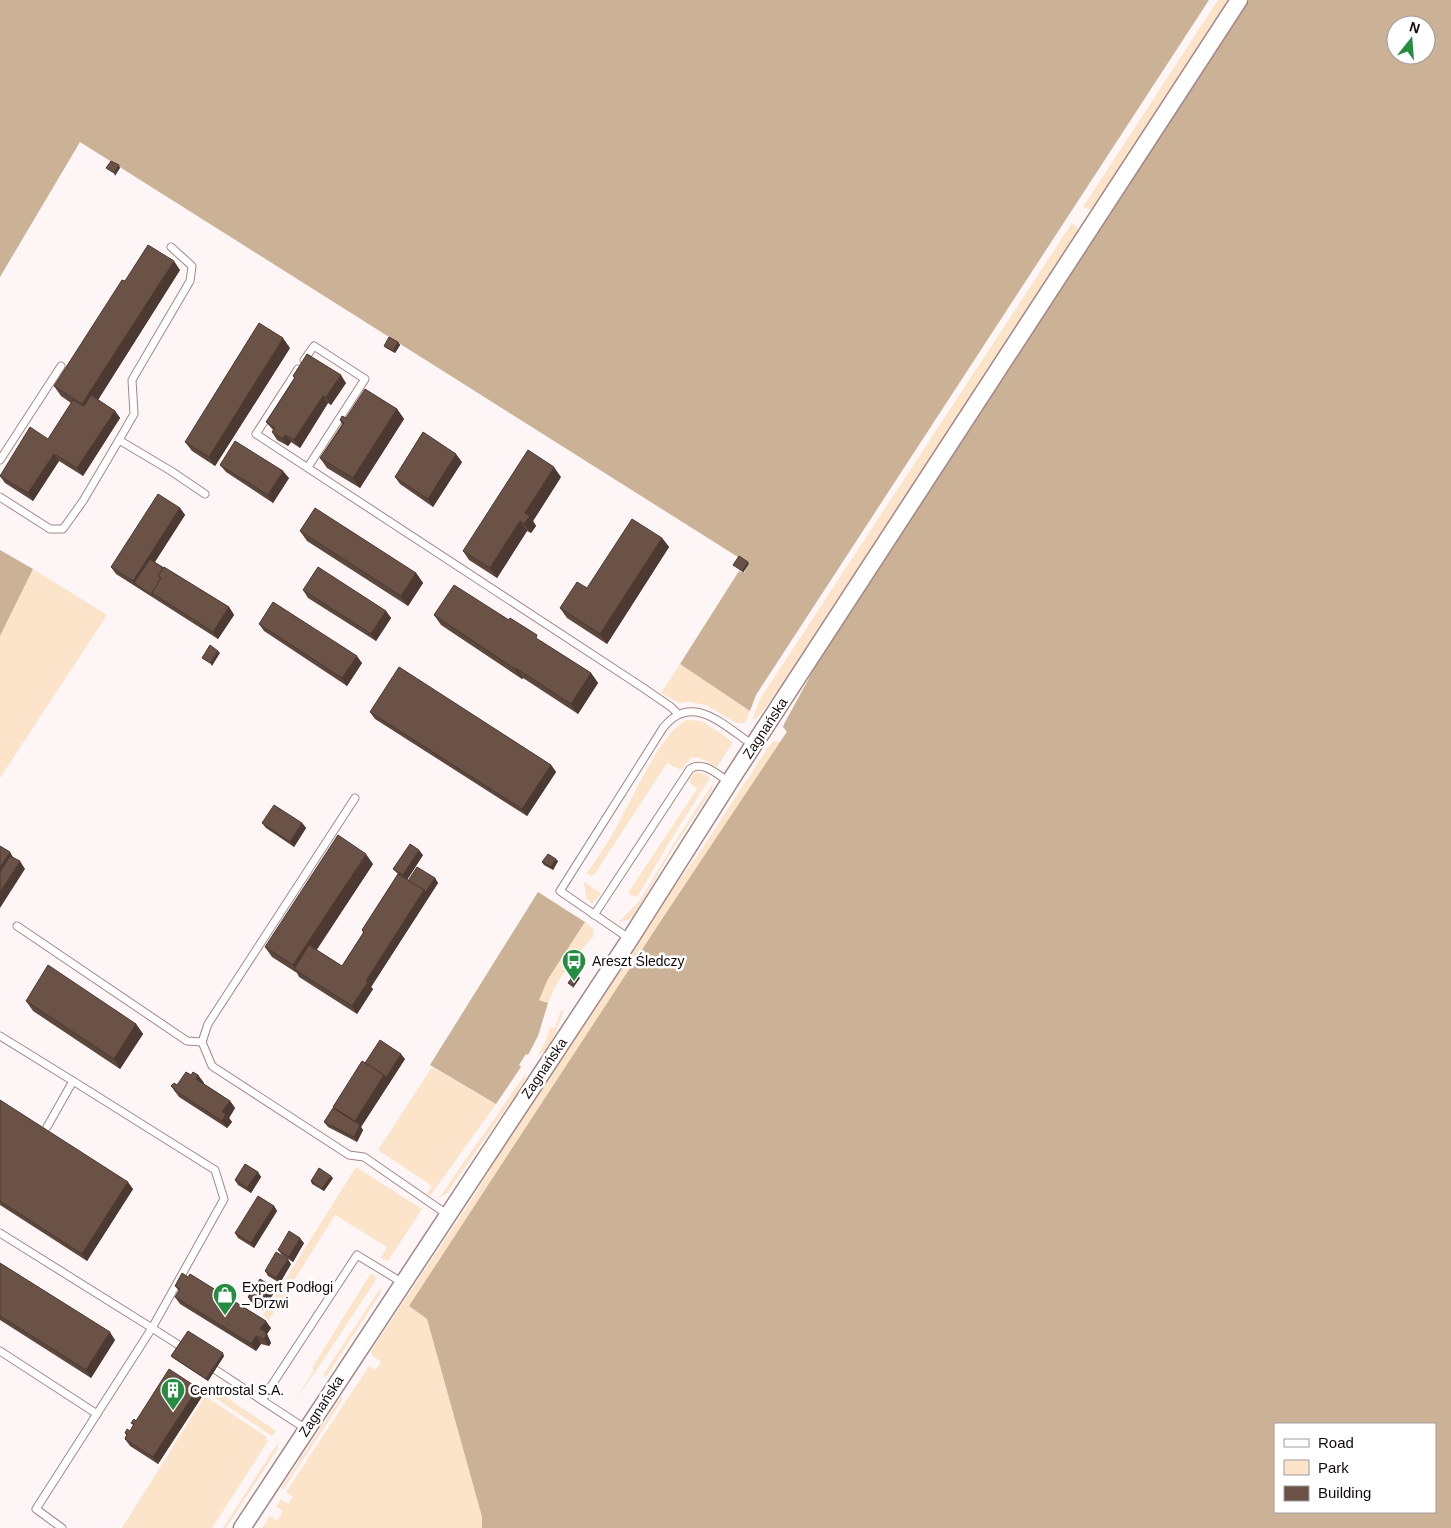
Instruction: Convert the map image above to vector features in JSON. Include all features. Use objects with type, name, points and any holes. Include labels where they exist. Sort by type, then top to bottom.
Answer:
[{"type":"street","name":"Zagnańska","points":[[242,1528],[630,939],[754,745],[1239,0]]},
{"type":"lane","points":[[0,497],[50,529],[63,529],[83,501],[134,414],[132,380],[190,281],[192,266],[171,248]]},
{"type":"lane","points":[[308,467],[366,379],[314,346],[256,434],[642,687],[672,707],[678,714]]},
{"type":"lane","points":[[0,460],[61,366]]},
{"type":"lane","points":[[118,440],[171,471],[205,494]]},
{"type":"lane","points":[[630,939],[560,891],[663,728],[678,714],[692,711],[705,714],[754,745]]},
{"type":"lane","points":[[594,915],[690,769],[695,766],[702,766],[730,783]]},
{"type":"lane","points":[[355,798],[208,1024],[202,1042],[212,1066],[348,1155],[364,1157],[448,1215]]},
{"type":"lane","points":[[17,926],[187,1042],[202,1042]]},
{"type":"lane","points":[[0,1036],[215,1170],[224,1198],[152,1328],[36,1509],[62,1528]]},
{"type":"lane","points":[[47,1127],[73,1082]]},
{"type":"lane","points":[[0,1232],[192,1354]]},
{"type":"lane","points":[[262,1400],[357,1255],[403,1283]]},
{"type":"lane","points":[[0,1351],[97,1414]]},
{"type":"lane","points":[[200,1360],[306,1429]]},
{"type":"green space","points":[[1218,0],[1232,0],[1097,205],[1091,210],[1083,207]]},
{"type":"green space","points":[[1072,223],[1076,226],[1079,233],[798,663],[759,716],[752,721],[760,699]]},
{"type":"green space","points":[[33,569],[107,615],[0,778],[0,636]]},
{"type":"green space","points":[[680,664],[750,711],[745,723],[736,723],[706,705],[688,702],[679,703],[661,693]]},
{"type":"green space","points":[[687,720],[702,721],[733,742],[717,767],[698,757],[691,758],[681,770],[667,763],[594,875],[591,876],[587,873],[613,834],[647,768],[667,737],[677,726]]},
{"type":"green space","points":[[774,741],[780,742],[409,1306],[427,1319],[482,1517],[482,1528],[262,1528],[270,1516],[277,1521],[283,1511],[276,1507],[281,1499],[288,1504],[293,1497],[286,1492],[369,1366],[375,1370],[381,1362],[372,1355],[371,1351],[479,1188],[516,1125],[657,910],[699,853]]},
{"type":"green space","points":[[697,772],[705,774],[710,778],[637,897],[628,893],[697,789],[689,782],[693,774]]},
{"type":"green space","points":[[713,783],[712,790],[674,847],[634,915],[629,920],[619,922],[640,900]]},
{"type":"green space","points":[[584,882],[601,893],[592,904],[586,897]]},
{"type":"green space","points":[[585,922],[593,929],[593,937],[567,968],[556,985],[548,1003],[539,1000],[548,979]]},
{"type":"green space","points":[[561,1010],[564,1011],[551,1042],[537,1057],[546,1041],[550,1027],[555,1028]]},
{"type":"green space","points":[[432,1067],[496,1104],[430,1196],[427,1194],[432,1186],[378,1150]]},
{"type":"green space","points":[[526,1073],[525,1081],[512,1100],[447,1193],[439,1198]]},
{"type":"green space","points":[[356,1167],[422,1209],[388,1261],[381,1258],[387,1247],[335,1215],[269,1320],[263,1315]]},
{"type":"green space","points":[[371,1273],[377,1278],[294,1401],[314,1370],[312,1368]]},
{"type":"green space","points":[[381,1287],[380,1294],[326,1377],[323,1375]]},
{"type":"green space","points":[[217,1391],[276,1431],[272,1436],[214,1397]]},
{"type":"green space","points":[[205,1396],[267,1437],[268,1441],[212,1528],[122,1528]]},
{"type":"green space","points":[[341,1397],[343,1399],[283,1490],[282,1487]]},
{"type":"green space","points":[[279,1441],[277,1450],[226,1528],[223,1528]]},
{"type":"shaded area","points":[[0,0],[1209,0],[756,695],[750,711],[680,664],[739,571],[744,573],[749,564],[80,142],[0,277]]},
{"type":"shaded area","points":[[1249,0],[1451,0],[1451,1528],[482,1528],[482,1517],[427,1319],[409,1306],[664,916],[787,732],[783,727],[821,656]]},
{"type":"shaded area","points":[[0,550],[33,569],[0,636]]},
{"type":"shaded area","points":[[538,892],[585,922],[548,979],[539,1000],[548,1003],[538,1036],[528,1055],[526,1054],[519,1065],[521,1067],[496,1104],[430,1065]]},
{"type":"building","points":[[111,161],[119,165],[114,173],[106,168]]},
{"type":"building","points":[[148,245],[174,261],[82,404],[54,386],[122,280],[125,281]]},
{"type":"building","points":[[259,323],[283,338],[209,457],[185,442]]},
{"type":"building","points":[[389,337],[398,342],[393,351],[384,346]]},
{"type":"building","points":[[307,354],[341,375],[326,397],[323,396],[294,440],[285,435],[283,439],[272,432],[275,428],[266,422],[295,378],[293,376]]},
{"type":"building","points":[[365,389],[397,409],[353,478],[320,458],[344,423],[340,420],[342,416],[346,418]]},
{"type":"building","points":[[91,395],[115,411],[77,468],[54,454],[28,493],[0,476],[30,427],[48,439],[73,400],[84,406]]},
{"type":"building","points":[[423,432],[456,454],[428,499],[395,477]]},
{"type":"building","points":[[235,441],[283,471],[268,495],[220,465]]},
{"type":"building","points":[[528,450],[554,467],[525,513],[530,516],[524,524],[520,521],[490,568],[463,551]]},
{"type":"building","points":[[158,494],[180,508],[133,581],[111,567]]},
{"type":"building","points":[[315,508],[416,573],[401,596],[300,531]]},
{"type":"building","points":[[632,519],[662,538],[600,634],[560,608],[577,582],[587,588]]},
{"type":"building","points":[[739,556],[748,562],[742,571],[733,565]]},
{"type":"building","points":[[150,559],[163,568],[158,576],[161,579],[152,593],[153,596],[134,583]]},
{"type":"building","points":[[164,567],[229,607],[213,632],[152,593],[161,578],[158,576]]},
{"type":"building","points":[[318,567],[386,611],[371,634],[303,590]]},
{"type":"building","points":[[454,585],[509,620],[510,618],[537,635],[536,638],[591,673],[571,704],[434,615]]},
{"type":"building","points":[[273,602],[357,656],[342,678],[259,624]]},
{"type":"building","points":[[210,645],[218,651],[210,663],[202,658]]},
{"type":"building","points":[[399,667],[551,765],[522,809],[370,712]]},
{"type":"building","points":[[274,805],[302,823],[290,842],[262,823]]},
{"type":"building","points":[[338,835],[366,854],[293,965],[265,947]]},
{"type":"building","points":[[410,844],[419,850],[403,875],[393,869]]},
{"type":"building","points":[[0,846],[10,852],[0,867]]},
{"type":"building","points":[[548,854],[556,859],[551,867],[542,862]]},
{"type":"building","points":[[10,856],[20,861],[0,892],[0,872]]},
{"type":"building","points":[[417,867],[435,878],[425,893],[424,890],[408,881]]},
{"type":"building","points":[[398,874],[424,890],[352,1006],[294,969],[309,945],[342,966],[364,932],[362,930]]},
{"type":"building","points":[[48,965],[136,1024],[114,1059],[26,1001]]},
{"type":"building","points":[[575,973],[578,976],[572,986],[568,983]]},
{"type":"building","points":[[380,1040],[401,1054],[386,1078],[365,1063]]},
{"type":"building","points":[[362,1061],[384,1075],[355,1121],[333,1107]]},
{"type":"building","points":[[186,1072],[191,1075],[193,1072],[198,1075],[196,1079],[230,1101],[222,1112],[226,1114],[222,1121],[174,1090],[171,1086],[174,1083],[177,1085]]},
{"type":"building","points":[[0,1100],[128,1182],[82,1254],[0,1201]]},
{"type":"building","points":[[333,1108],[360,1125],[354,1137],[324,1122]]},
{"type":"building","points":[[245,1164],[258,1172],[247,1188],[235,1180]]},
{"type":"building","points":[[319,1168],[331,1176],[322,1189],[311,1181]]},
{"type":"building","points":[[258,1196],[274,1206],[251,1243],[235,1233]]},
{"type":"building","points":[[289,1231],[300,1238],[289,1257],[278,1250]]},
{"type":"building","points":[[276,1252],[288,1259],[276,1278],[265,1271]]},
{"type":"building","points":[[0,1263],[110,1332],[86,1370],[0,1316]]},
{"type":"building","name":"Expert Podłogi – Drzwi","points":[[182,1273],[188,1277],[190,1274],[266,1321],[260,1329],[265,1331],[266,1336],[264,1339],[256,1336],[251,1344],[175,1297],[180,1289],[175,1286]]},
{"type":"building","points":[[260,1279],[271,1286],[259,1305],[248,1297]]},
{"type":"building","points":[[188,1331],[223,1353],[206,1379],[171,1356]]},
{"type":"building","name":"Centrostal S.A.","points":[[169,1369],[198,1388],[153,1457],[125,1439],[127,1434],[125,1433],[127,1429],[130,1431],[134,1424],[131,1423],[134,1419],[136,1421]]},
{"type":"place","name":"Areszt Śledczy","points":[[574,982]]},
{"type":"place","name":"Expert Podłogi – Drzwi","points":[[225,1316]]},
{"type":"place","name":"Centrostal S.A.","points":[[173,1411]]}]
